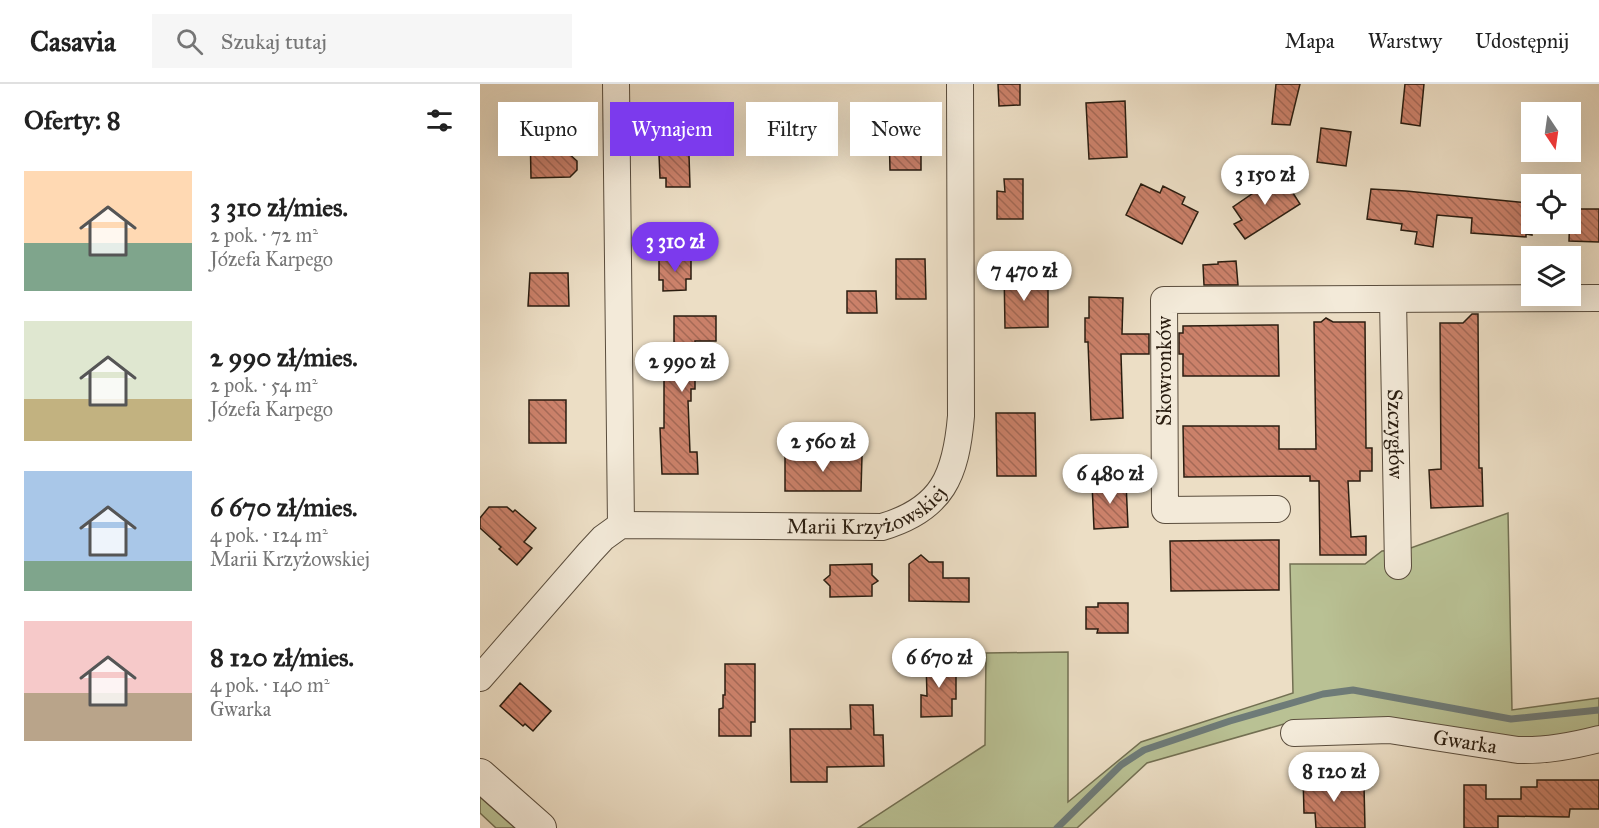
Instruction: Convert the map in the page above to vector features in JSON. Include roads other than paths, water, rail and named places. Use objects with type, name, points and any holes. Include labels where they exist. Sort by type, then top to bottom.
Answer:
[{"type":"street","points":[[480,678],[590,552],[603,538],[621,525],[616,84]]},
{"type":"street","name":"Marii Krzyżowskiej","points":[[621,525],[882,527],[903,521],[922,510],[938,494],[956,459],[960,416],[960,84]]},
{"type":"street","points":[[1393,300],[1599,298]]},
{"type":"street","name":"Skowronków","points":[[1277,509],[1165,510],[1164,300],[1393,300]]},
{"type":"street","name":"Szczygłów","points":[[1393,300],[1398,566]]},
{"type":"street","name":"Gwarka","points":[[1294,733],[1389,730],[1518,750],[1568,746],[1599,739]]},
{"type":"street","points":[[480,775],[540,828]]},
{"type":"waterway","points":[[1057,828],[1121,765],[1144,750],[1230,721],[1323,694],[1353,690],[1511,719],[1599,710]]}]
